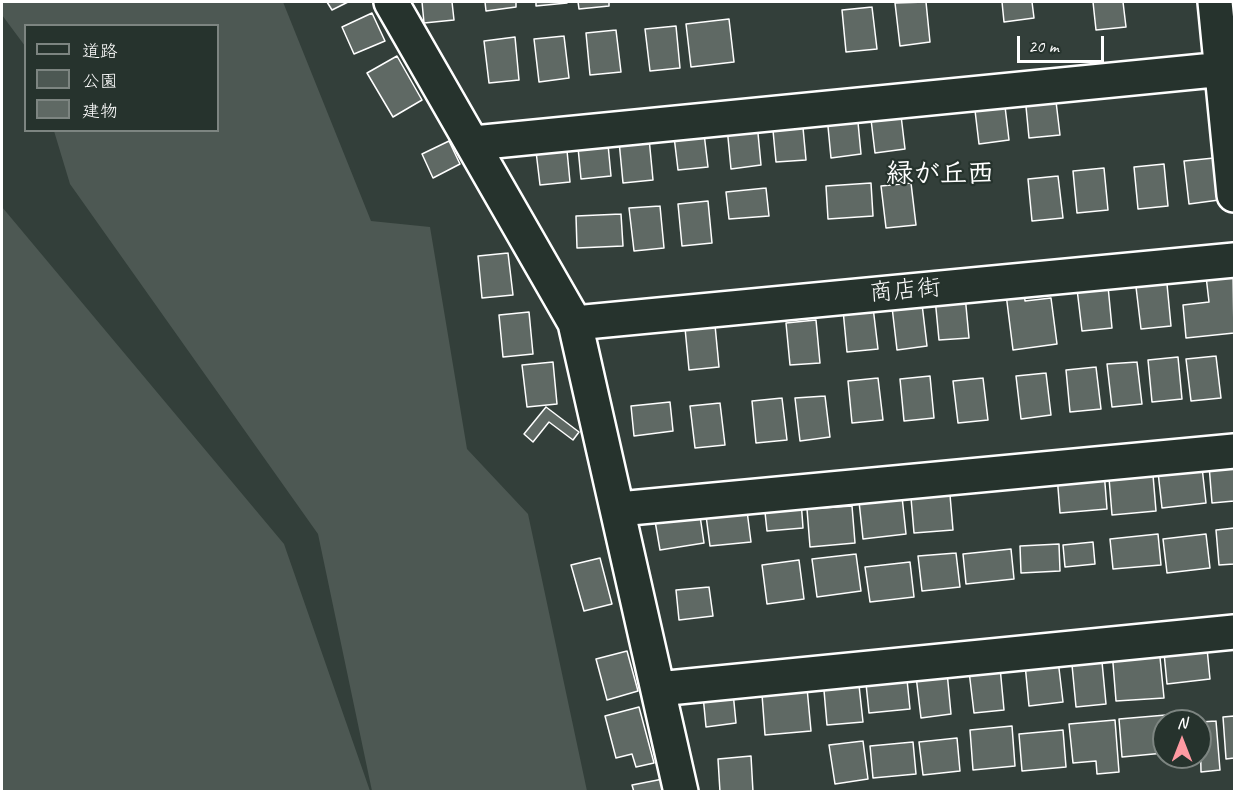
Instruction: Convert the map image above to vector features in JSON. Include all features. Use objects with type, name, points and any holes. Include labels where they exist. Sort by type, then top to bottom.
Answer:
[{"type":"street","points":[[391,2],[474,143],[575,323],[619,509],[681,792]]},
{"type":"street","points":[[1215,2],[1228,68],[1234,195]]},
{"type":"street","points":[[474,143],[1228,68]]},
{"type":"street","name":"商店街","points":[[575,323],[1234,260]]},
{"type":"street","points":[[619,509],[1234,451]]},
{"type":"street","points":[[658,689],[1234,632]]},
{"type":"green space","points":[[2,2],[283,2],[371,221],[430,227],[467,449],[528,514],[587,791],[372,791],[318,534],[70,184],[54,132],[219,132],[219,24],[24,24],[24,45],[2,15]]},
{"type":"green space","points":[[2,207],[284,544],[370,791],[2,791]]},
{"type":"building","points":[[327,2],[348,2],[332,10]]},
{"type":"building","points":[[422,2],[452,2],[454,20],[424,23]]},
{"type":"building","points":[[485,2],[516,2],[516,7],[486,11]]},
{"type":"building","points":[[536,2],[567,2],[567,3],[536,6]]},
{"type":"building","points":[[578,2],[609,2],[609,6],[579,9]]},
{"type":"building","points":[[926,2],[930,42],[900,46],[895,3]]},
{"type":"building","points":[[1002,2],[1032,2],[1034,18],[1004,22]]},
{"type":"building","points":[[1093,2],[1123,2],[1126,27],[1096,30]]},
{"type":"building","points":[[872,7],[877,49],[846,52],[842,10]]},
{"type":"building","points":[[372,13],[385,41],[354,54],[342,27]]},
{"type":"building","points":[[729,19],[734,62],[691,67],[686,24]]},
{"type":"building","points":[[676,26],[680,68],[650,71],[645,29]]},
{"type":"building","points":[[616,30],[621,72],[590,75],[586,33]]},
{"type":"building","points":[[564,36],[569,78],[539,82],[534,39]]},
{"type":"building","points":[[515,37],[519,80],[489,83],[484,41]]},
{"type":"building","points":[[397,56],[422,100],[393,117],[367,73]]},
{"type":"building","points":[[1055,93],[1060,135],[1029,138],[1025,96]]},
{"type":"building","points":[[1004,98],[1009,140],[979,144],[974,102]]},
{"type":"building","points":[[900,107],[905,149],[875,153],[870,111]]},
{"type":"building","points":[[857,112],[861,154],[831,158],[827,116]]},
{"type":"building","points":[[802,117],[806,160],[776,162],[772,120]]},
{"type":"building","points":[[757,123],[761,165],[731,169],[727,127]]},
{"type":"building","points":[[703,125],[708,167],[678,170],[673,128]]},
{"type":"building","points":[[607,134],[611,176],[581,179],[577,137]]},
{"type":"building","points":[[649,138],[653,180],[623,183],[619,141]]},
{"type":"building","points":[[566,140],[570,182],[540,185],[535,143]]},
{"type":"building","points":[[449,141],[460,164],[433,178],[422,154]]},
{"type":"building","points":[[1214,158],[1219,200],[1189,204],[1184,161]]},
{"type":"building","points":[[1164,164],[1168,206],[1138,209],[1134,167]]},
{"type":"building","points":[[1104,168],[1108,210],[1077,213],[1073,171]]},
{"type":"building","points":[[1058,176],[1063,218],[1032,221],[1028,179]]},
{"type":"building","points":[[871,183],[873,216],[828,219],[826,186]]},
{"type":"building","points":[[911,183],[916,225],[886,228],[881,186]]},
{"type":"building","points":[[766,188],[769,216],[729,219],[726,192]]},
{"type":"building","points":[[708,201],[712,243],[682,246],[678,204]]},
{"type":"building","points":[[660,206],[664,248],[634,251],[629,208]]},
{"type":"building","points":[[621,214],[623,246],[577,248],[576,216]]},
{"type":"building","points":[[508,253],[513,295],[482,298],[478,256]]},
{"type":"building","points":[[1233,273],[1234,333],[1186,338],[1183,305],[1209,302],[1206,276]]},
{"type":"building","points":[[1167,284],[1171,326],[1141,329],[1136,287]]},
{"type":"building","points":[[1108,286],[1112,328],[1082,331],[1077,289]]},
{"type":"building","points":[[1024,292],[1025,301],[1051,298],[1057,344],[1013,350],[1006,294]]},
{"type":"building","points":[[965,295],[969,338],[939,340],[935,298]]},
{"type":"building","points":[[922,304],[927,346],[897,350],[892,307]]},
{"type":"building","points":[[873,307],[878,349],[847,352],[843,310]]},
{"type":"building","points":[[529,312],[533,354],[503,357],[499,315]]},
{"type":"building","points":[[816,320],[820,363],[790,365],[786,323]]},
{"type":"building","points":[[715,325],[719,367],[689,370],[685,328]]},
{"type":"building","points":[[1216,356],[1221,398],[1191,401],[1186,359]]},
{"type":"building","points":[[1178,357],[1182,399],[1152,402],[1148,360]]},
{"type":"building","points":[[553,362],[557,404],[527,407],[522,365]]},
{"type":"building","points":[[1137,362],[1142,404],[1112,407],[1107,364]]},
{"type":"building","points":[[1096,367],[1101,409],[1070,412],[1066,370]]},
{"type":"building","points":[[1046,373],[1051,415],[1021,419],[1016,376]]},
{"type":"building","points":[[930,376],[934,418],[904,421],[900,379]]},
{"type":"building","points":[[878,378],[883,420],[852,423],[848,381]]},
{"type":"building","points":[[983,378],[988,420],[958,423],[953,381]]},
{"type":"building","points":[[825,396],[830,437],[800,441],[795,398]]},
{"type":"building","points":[[782,398],[787,440],[756,443],[752,401]]},
{"type":"building","points":[[670,402],[673,431],[634,436],[631,406]]},
{"type":"building","points":[[720,403],[725,445],[695,448],[690,406]]},
{"type":"building","points":[[546,407],[579,432],[573,440],[549,422],[533,442],[524,434]]},
{"type":"building","points":[[1234,463],[1234,501],[1212,503],[1209,465]]},
{"type":"building","points":[[1202,467],[1206,503],[1162,508],[1158,472]]},
{"type":"building","points":[[1104,471],[1107,509],[1060,513],[1057,475]]},
{"type":"building","points":[[1153,475],[1156,511],[1112,515],[1109,478]]},
{"type":"building","points":[[901,487],[906,534],[863,539],[858,492]]},
{"type":"building","points":[[950,495],[953,530],[914,533],[911,498]]},
{"type":"building","points":[[801,500],[803,528],[767,531],[764,503]]},
{"type":"building","points":[[746,503],[751,542],[710,546],[705,508]]},
{"type":"building","points":[[852,506],[855,543],[810,547],[807,509]]},
{"type":"building","points":[[699,509],[704,543],[660,550],[654,515]]},
{"type":"building","points":[[1234,528],[1234,564],[1219,565],[1216,530]]},
{"type":"building","points":[[1158,534],[1161,565],[1113,569],[1110,539]]},
{"type":"building","points":[[1206,534],[1210,568],[1167,573],[1163,539]]},
{"type":"building","points":[[1093,542],[1095,564],[1065,567],[1063,545]]},
{"type":"building","points":[[1059,544],[1060,571],[1021,573],[1020,546]]},
{"type":"building","points":[[1011,549],[1014,579],[966,584],[963,554]]},
{"type":"building","points":[[956,553],[960,587],[922,591],[918,556]]},
{"type":"building","points":[[856,554],[861,591],[817,597],[812,559]]},
{"type":"building","points":[[600,558],[612,604],[584,611],[571,565]]},
{"type":"building","points":[[799,560],[804,599],[767,604],[762,565]]},
{"type":"building","points":[[910,562],[914,597],[870,602],[865,567]]},
{"type":"building","points":[[709,587],[713,616],[679,620],[676,590]]},
{"type":"building","points":[[1206,638],[1210,679],[1167,684],[1163,642]]},
{"type":"building","points":[[1159,647],[1164,698],[1116,701],[1112,651]]},
{"type":"building","points":[[627,651],[638,691],[607,700],[596,659]]},
{"type":"building","points":[[1058,660],[1063,702],[1029,706],[1025,664]]},
{"type":"building","points":[[1102,662],[1106,704],[1076,707],[1072,665]]},
{"type":"building","points":[[1000,667],[1004,710],[974,713],[969,671]]},
{"type":"building","points":[[906,670],[910,709],[869,713],[865,674]]},
{"type":"building","points":[[947,672],[951,714],[921,718],[916,676]]},
{"type":"building","points":[[858,676],[863,722],[827,725],[823,679]]},
{"type":"building","points":[[806,677],[811,731],[765,735],[761,681]]},
{"type":"building","points":[[732,682],[736,723],[706,727],[702,685]]},
{"type":"building","points":[[639,707],[654,763],[636,767],[632,754],[616,758],[605,716]]},
{"type":"building","points":[[1152,716],[1152,754],[1122,757],[1119,719]]},
{"type":"building","points":[[1234,716],[1234,758],[1226,759],[1223,717]]},
{"type":"building","points":[[1115,720],[1119,772],[1097,774],[1096,761],[1073,763],[1069,724]]},
{"type":"building","points":[[1212,721],[1216,721],[1220,770],[1201,772],[1201,769],[1212,769]]},
{"type":"building","points":[[1012,726],[1015,766],[973,770],[970,730]]},
{"type":"building","points":[[1063,730],[1066,767],[1022,771],[1019,734]]},
{"type":"building","points":[[957,738],[960,771],[923,775],[919,742]]},
{"type":"building","points":[[863,741],[868,779],[835,784],[829,745]]},
{"type":"building","points":[[913,742],[916,774],[873,778],[870,746]]},
{"type":"building","points":[[751,756],[753,792],[720,792],[718,759]]},
{"type":"building","points":[[663,779],[666,792],[634,792],[632,785]]},
{"type":"district","name":"緑が丘西","points":[[940,175]]}]
